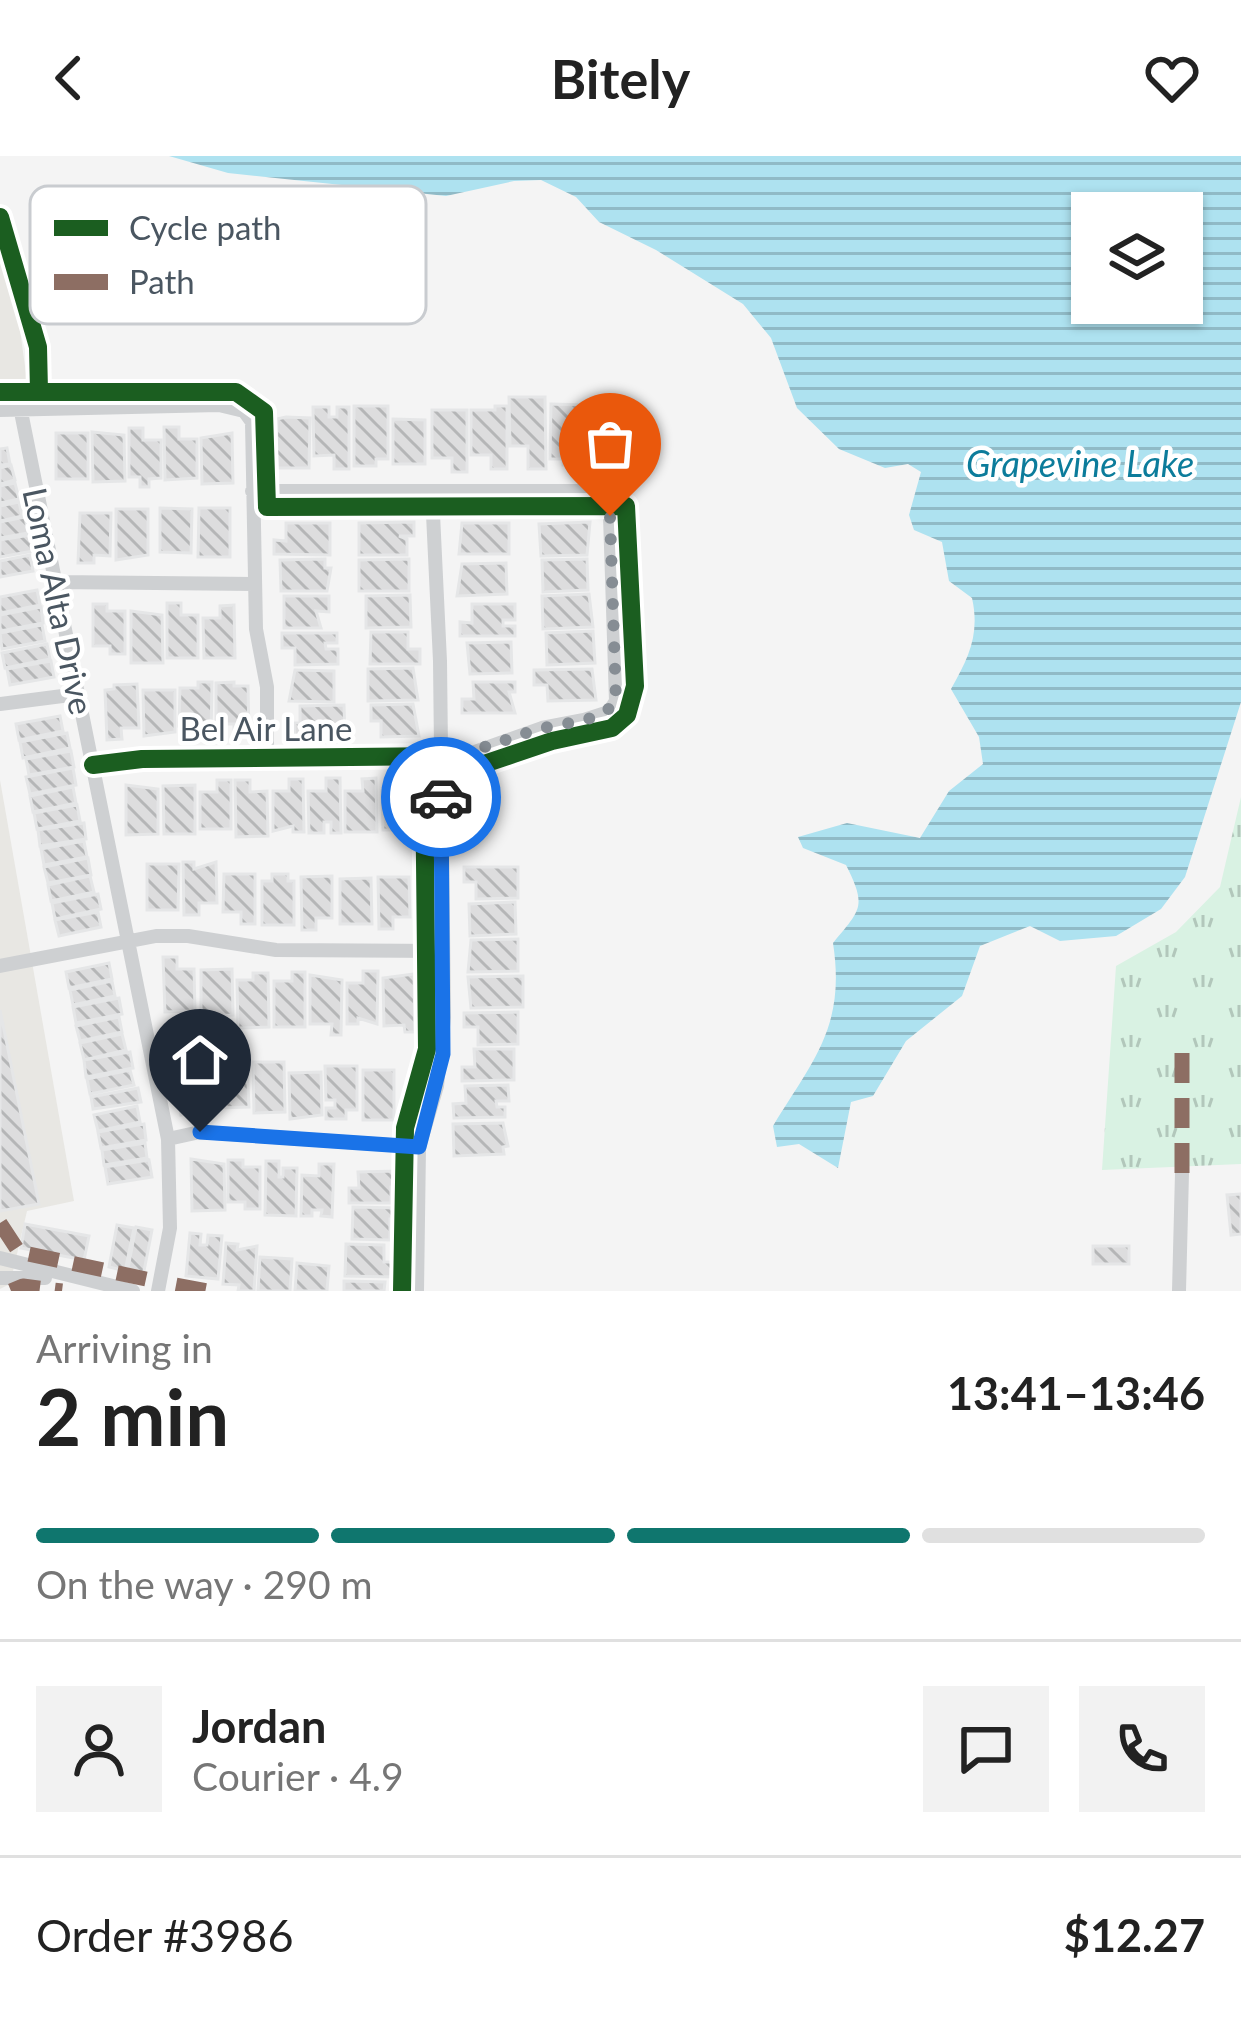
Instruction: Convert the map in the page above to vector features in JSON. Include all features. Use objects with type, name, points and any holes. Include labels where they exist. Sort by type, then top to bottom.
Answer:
[{"type":"street","points":[[0,410],[219,405],[244,411],[252,422],[256,629],[267,686],[267,757]]},
{"type":"street","name":"Loma Alta Drive","points":[[20,407],[168,1138],[170,1228],[158,1291]]},
{"type":"street","name":"Bel Air Lane","points":[[93,765],[142,759],[440,757],[466,754],[609,712],[618,690],[610,516],[602,500],[583,490],[432,493]]},
{"type":"street","points":[[252,491],[432,493],[443,1054],[419,1147],[417,1291]]},
{"type":"street","points":[[56,582],[255,584]]},
{"type":"street","points":[[0,704],[79,694]]},
{"type":"street","points":[[0,966],[156,936],[188,936],[276,950],[443,951]]},
{"type":"street","points":[[168,1138],[200,1132],[419,1147]]},
{"type":"street","points":[[1180,1291],[1182,1174]]},
{"type":"street","points":[[0,1258],[133,1291]]},
{"type":"street","points":[[0,1279],[74,1279]]},
{"type":"shaded area","points":[[0,257],[17,308],[27,381],[0,401]]},
{"type":"shaded area","points":[[0,780],[74,1201],[27,1211],[10,1284],[0,1289]]},
{"type":"green space","points":[[1241,797],[1241,1164],[1102,1170],[1116,966],[1176,932],[1220,887]]},
{"type":"water","name":"Grapevine Lake","points":[[169,156],[1241,156],[1241,702],[1185,877],[1161,909],[1116,936],[1060,941],[1030,926],[980,946],[962,996],[906,1041],[873,1096],[851,1102],[838,1168],[799,1144],[777,1147],[773,1126],[823,1041],[835,998],[833,943],[858,907],[857,890],[846,865],[803,848],[798,837],[847,823],[920,838],[949,791],[983,764],[979,737],[951,689],[971,645],[972,598],[949,581],[942,542],[914,530],[909,515],[921,472],[908,464],[885,468],[839,449],[797,408],[771,338],[743,304],[656,250],[599,222],[576,197],[541,180],[446,196],[426,194],[426,186],[351,186],[228,173]]},
{"type":"building","points":[[509,397],[545,397],[546,469],[528,469],[528,446],[510,446]]},
{"type":"building","points":[[551,404],[586,405],[586,444],[579,444],[583,465],[550,459]]},
{"type":"building","points":[[354,406],[388,406],[388,459],[376,459],[376,466],[354,466]]},
{"type":"building","points":[[495,406],[507,406],[507,469],[491,469],[491,455],[471,455],[471,410],[495,410]]},
{"type":"building","points":[[313,407],[329,407],[329,417],[337,417],[337,407],[349,407],[349,469],[334,469],[334,455],[314,456]]},
{"type":"building","points":[[432,410],[467,410],[467,472],[452,472],[452,458],[432,458]]},
{"type":"building","points":[[589,410],[611,410],[611,436],[620,436],[620,445],[627,445],[628,459],[607,459],[607,466],[590,466]]},
{"type":"building","points":[[310,418],[309,468],[276,468],[277,419]]},
{"type":"building","points":[[393,419],[425,420],[425,464],[393,464]]},
{"type":"building","points":[[164,427],[179,427],[179,439],[197,439],[197,478],[165,480]]},
{"type":"building","points":[[129,428],[143,428],[143,440],[161,440],[161,478],[149,479],[149,487],[140,487],[140,477],[129,477]]},
{"type":"building","points":[[92,432],[124,435],[125,481],[93,482]]},
{"type":"building","points":[[56,433],[88,433],[88,479],[56,479]]},
{"type":"building","points":[[232,433],[233,483],[202,484],[201,438]]},
{"type":"building","points":[[7,448],[10,464],[0,465],[0,449]]},
{"type":"building","points":[[11,465],[15,480],[0,484],[0,468]]},
{"type":"building","points":[[15,483],[19,499],[0,503],[0,486]]},
{"type":"building","points":[[19,502],[22,516],[0,521],[0,506]]},
{"type":"building","points":[[160,508],[192,509],[191,553],[160,552]]},
{"type":"building","points":[[199,508],[230,508],[230,557],[198,557]]},
{"type":"building","points":[[116,509],[148,509],[148,555],[116,560]]},
{"type":"building","points":[[80,513],[111,513],[110,556],[94,555],[94,563],[78,563]]},
{"type":"building","points":[[25,517],[28,533],[0,538],[0,522]]},
{"type":"building","points":[[414,522],[414,536],[399,536],[407,539],[407,555],[359,555],[359,523]]},
{"type":"building","points":[[590,522],[587,555],[541,556],[539,524]]},
{"type":"building","points":[[286,523],[330,523],[330,555],[274,554],[274,540],[286,541]]},
{"type":"building","points":[[462,523],[509,523],[509,554],[459,554]]},
{"type":"building","points":[[30,535],[33,551],[0,557],[0,540]]},
{"type":"building","points":[[30,555],[33,571],[0,577],[0,561]]},
{"type":"building","points":[[325,559],[325,568],[331,568],[327,591],[281,591],[280,560]]},
{"type":"building","points":[[409,559],[409,591],[359,591],[359,560]]},
{"type":"building","points":[[587,559],[588,590],[543,592],[542,560]]},
{"type":"building","points":[[506,563],[507,594],[457,596],[462,564]]},
{"type":"building","points":[[37,590],[40,605],[0,613],[0,597]]},
{"type":"building","points":[[589,594],[593,627],[543,629],[542,596]]},
{"type":"building","points":[[410,595],[411,627],[366,628],[366,596]]},
{"type":"building","points":[[284,596],[329,596],[329,612],[316,611],[321,628],[284,628]]},
{"type":"building","points":[[167,603],[181,603],[181,615],[198,615],[198,658],[167,658]]},
{"type":"building","points":[[93,604],[107,604],[107,611],[125,611],[125,654],[110,654],[110,646],[93,646]]},
{"type":"building","points":[[472,604],[515,604],[515,620],[503,620],[503,626],[515,626],[515,636],[460,636],[460,622],[472,623]]},
{"type":"building","points":[[234,605],[235,658],[204,658],[203,618],[220,618],[220,606]]},
{"type":"building","points":[[41,607],[43,623],[0,631],[0,615]]},
{"type":"building","points":[[131,611],[162,615],[163,663],[131,663]]},
{"type":"building","points":[[42,625],[45,641],[2,649],[0,633]]},
{"type":"building","points":[[593,631],[595,663],[547,665],[546,633]]},
{"type":"building","points":[[371,632],[408,632],[408,649],[420,649],[420,664],[370,664]]},
{"type":"building","points":[[282,633],[337,633],[337,643],[325,643],[326,649],[338,649],[338,664],[295,665],[295,648],[282,648]]},
{"type":"building","points":[[511,642],[512,673],[470,674],[467,643]]},
{"type":"building","points":[[47,644],[50,659],[5,668],[2,653]]},
{"type":"building","points":[[51,661],[54,677],[10,685],[7,669]]},
{"type":"building","points":[[413,668],[418,700],[368,701],[368,669]]},
{"type":"building","points":[[592,669],[596,700],[548,701],[547,685],[534,685],[534,670]]},
{"type":"building","points":[[295,670],[334,671],[334,702],[289,701]]},
{"type":"building","points":[[198,682],[212,682],[211,738],[197,738],[198,727],[179,726],[180,688],[198,688]]},
{"type":"building","points":[[234,682],[234,686],[248,686],[249,736],[234,737],[234,724],[216,724],[216,683]]},
{"type":"building","points":[[473,682],[515,682],[515,692],[509,692],[515,713],[462,713],[462,699],[474,699]]},
{"type":"building","points":[[137,684],[139,728],[121,728],[122,739],[107,740],[105,690]]},
{"type":"building","points":[[143,690],[175,690],[175,732],[144,736]]},
{"type":"building","points":[[413,704],[419,736],[381,737],[381,721],[371,721],[371,705]]},
{"type":"building","points":[[344,705],[345,737],[295,738],[300,706]]},
{"type":"building","points":[[60,716],[63,731],[19,740],[16,724]]},
{"type":"building","points":[[67,733],[70,748],[23,758],[20,742]]},
{"type":"building","points":[[71,751],[74,767],[29,775],[26,759]]},
{"type":"building","points":[[73,768],[76,785],[30,794],[26,777]]},
{"type":"building","points":[[326,778],[340,778],[341,833],[331,833],[331,822],[324,822],[324,833],[309,833],[308,791],[326,791]]},
{"type":"building","points":[[376,778],[377,832],[345,832],[345,791],[363,791],[362,779]]},
{"type":"building","points":[[398,778],[412,778],[413,830],[383,830],[382,791],[399,790]]},
{"type":"building","points":[[289,779],[303,779],[304,832],[293,832],[293,826],[273,831],[273,791],[289,791]]},
{"type":"building","points":[[217,780],[231,780],[231,829],[200,829],[200,792],[217,792]]},
{"type":"building","points":[[235,780],[250,780],[250,792],[267,791],[268,836],[236,837]]},
{"type":"building","points":[[126,785],[158,789],[158,834],[126,835]]},
{"type":"building","points":[[195,785],[195,834],[164,834],[163,786]]},
{"type":"building","points":[[73,787],[76,803],[33,812],[30,796]]},
{"type":"building","points":[[77,805],[80,821],[37,829],[34,813]]},
{"type":"building","points":[[84,823],[86,839],[40,846],[38,830]]},
{"type":"building","points":[[84,841],[87,857],[44,865],[41,849]]},
{"type":"building","points":[[88,858],[91,875],[48,883],[44,867]]},
{"type":"building","points":[[183,862],[194,862],[194,869],[216,862],[217,903],[199,903],[199,915],[184,915]]},
{"type":"building","points":[[147,864],[179,864],[178,910],[147,910]]},
{"type":"building","points":[[464,867],[518,867],[518,898],[476,899],[476,882],[464,882]]},
{"type":"building","points":[[224,874],[255,874],[255,924],[241,924],[241,912],[223,912]]},
{"type":"building","points":[[272,874],[288,874],[288,881],[294,881],[294,925],[262,925],[262,881],[272,881]]},
{"type":"building","points":[[90,876],[94,892],[51,901],[48,885]]},
{"type":"building","points":[[332,876],[332,918],[316,918],[316,930],[302,930],[301,877]]},
{"type":"building","points":[[378,877],[409,877],[410,917],[393,917],[393,929],[379,929]]},
{"type":"building","points":[[371,878],[372,924],[340,924],[340,879]]},
{"type":"building","points":[[98,894],[101,909],[55,919],[52,903]]},
{"type":"building","points":[[515,902],[516,934],[470,936],[469,904]]},
{"type":"building","points":[[98,912],[101,927],[59,936],[55,920]]},
{"type":"building","points":[[518,939],[518,971],[468,972],[471,940]]},
{"type":"building","points":[[163,957],[177,957],[177,969],[194,969],[195,1011],[165,1012]]},
{"type":"building","points":[[109,963],[112,979],[69,988],[66,972]]},
{"type":"building","points":[[232,969],[233,1015],[201,1016],[201,970]]},
{"type":"building","points":[[363,971],[378,971],[377,1024],[358,1018],[358,1024],[347,1024],[347,983],[363,983]]},
{"type":"building","points":[[292,972],[305,972],[305,1027],[274,1027],[274,981],[292,981]]},
{"type":"building","points":[[253,973],[268,973],[269,1027],[238,1028],[237,980],[253,980]]},
{"type":"building","points":[[414,974],[415,1032],[405,1032],[404,1025],[384,1026],[383,978]]},
{"type":"building","points":[[310,975],[342,980],[341,1035],[331,1035],[332,1024],[310,1024]]},
{"type":"building","points":[[523,976],[523,1007],[471,1008],[468,977]]},
{"type":"building","points":[[112,981],[115,996],[73,1005],[70,990]]},
{"type":"building","points":[[119,998],[122,1014],[76,1023],[73,1007]]},
{"type":"building","points":[[0,1010],[39,1204],[0,1211]]},
{"type":"building","points":[[518,1012],[518,1044],[478,1045],[478,1027],[464,1027],[464,1013]]},
{"type":"building","points":[[119,1017],[122,1032],[80,1041],[76,1026]]},
{"type":"building","points":[[122,1034],[126,1050],[84,1060],[80,1043]]},
{"type":"building","points":[[474,1049],[514,1049],[514,1080],[462,1081],[462,1067],[475,1067]]},
{"type":"building","points":[[130,1052],[133,1068],[86,1077],[84,1060]]},
{"type":"building","points":[[207,1059],[212,1100],[195,1102],[196,1113],[181,1115],[175,1063],[197,1067],[196,1060]]},
{"type":"building","points":[[247,1062],[249,1107],[218,1108],[217,1063]]},
{"type":"building","points":[[253,1062],[284,1062],[285,1112],[254,1113]]},
{"type":"building","points":[[325,1066],[357,1066],[357,1110],[346,1110],[346,1119],[326,1119],[326,1108],[335,1108],[335,1100],[326,1100]]},
{"type":"building","points":[[130,1070],[134,1085],[90,1094],[87,1079]]},
{"type":"building","points":[[363,1070],[394,1070],[394,1120],[363,1120]]},
{"type":"building","points":[[321,1072],[322,1115],[290,1119],[289,1073]]},
{"type":"building","points":[[508,1085],[509,1101],[496,1101],[497,1107],[505,1107],[505,1117],[454,1118],[453,1104],[466,1103],[465,1086]]},
{"type":"building","points":[[138,1088],[141,1102],[93,1109],[91,1097]]},
{"type":"building","points":[[137,1106],[140,1122],[98,1131],[94,1115]]},
{"type":"building","points":[[503,1123],[508,1146],[503,1147],[504,1154],[454,1156],[453,1124]]},
{"type":"building","points":[[144,1124],[146,1140],[101,1148],[98,1132]]},
{"type":"building","points":[[145,1143],[147,1158],[104,1165],[102,1150]]},
{"type":"building","points":[[191,1159],[224,1164],[225,1210],[192,1211]]},
{"type":"building","points":[[149,1160],[152,1177],[108,1184],[105,1167]]},
{"type":"building","points":[[228,1160],[243,1160],[243,1167],[260,1167],[260,1209],[245,1209],[245,1202],[228,1202]]},
{"type":"building","points":[[266,1161],[279,1161],[279,1177],[283,1177],[283,1168],[297,1168],[296,1216],[265,1215]]},
{"type":"building","points":[[319,1164],[334,1164],[332,1217],[321,1216],[322,1210],[301,1216],[302,1175],[319,1176]]},
{"type":"building","points":[[398,1171],[399,1187],[391,1187],[391,1203],[349,1203],[349,1188],[359,1188],[358,1172]]},
{"type":"building","points":[[1241,1194],[1241,1234],[1231,1235],[1227,1195]]},
{"type":"building","points":[[353,1207],[397,1208],[397,1219],[390,1219],[390,1240],[352,1239]]},
{"type":"building","points":[[25,1224],[89,1236],[84,1260],[21,1248]]},
{"type":"building","points":[[117,1225],[134,1228],[125,1271],[109,1267]]},
{"type":"building","points":[[136,1227],[152,1230],[143,1276],[127,1273]]},
{"type":"building","points":[[190,1233],[201,1234],[200,1245],[207,1245],[208,1235],[222,1236],[218,1279],[186,1276]]},
{"type":"building","points":[[226,1243],[238,1244],[237,1250],[257,1246],[254,1291],[223,1284]]},
{"type":"building","points":[[346,1244],[384,1245],[384,1262],[397,1262],[396,1277],[345,1276]]},
{"type":"building","points":[[1093,1246],[1129,1246],[1129,1264],[1093,1264]]},
{"type":"building","points":[[260,1257],[292,1259],[290,1291],[258,1291]]},
{"type":"building","points":[[297,1263],[329,1266],[327,1291],[295,1291]]},
{"type":"building","points":[[344,1281],[385,1282],[384,1291],[344,1291]]},
{"type":"marked path","points":[[1182,1053],[1182,1173]]},
{"type":"marked path","points":[[0,1223],[19,1252],[146,1279]]},
{"type":"marked path","points":[[176,1285],[208,1291]]},
{"type":"marked path","points":[[11,1291],[23,1286],[62,1291]]},
{"type":"cycle path","points":[[0,217],[30,320]]},
{"type":"cycle path","points":[[31,324],[38,347],[39,391]]},
{"type":"cycle path","points":[[0,392],[236,392],[264,412],[267,507],[626,506],[635,686],[627,715],[612,728],[552,741],[484,764],[424,768],[427,1049],[405,1128],[402,1291]]},
{"type":"cycle path","points":[[93,765],[142,759],[447,756]]},
{"type":"way so far","points":[[441,797],[440,757],[584,720],[609,712],[616,701],[610,516]]},
{"type":"route","points":[[200,1132],[419,1147],[443,1054],[441,797]]}]
